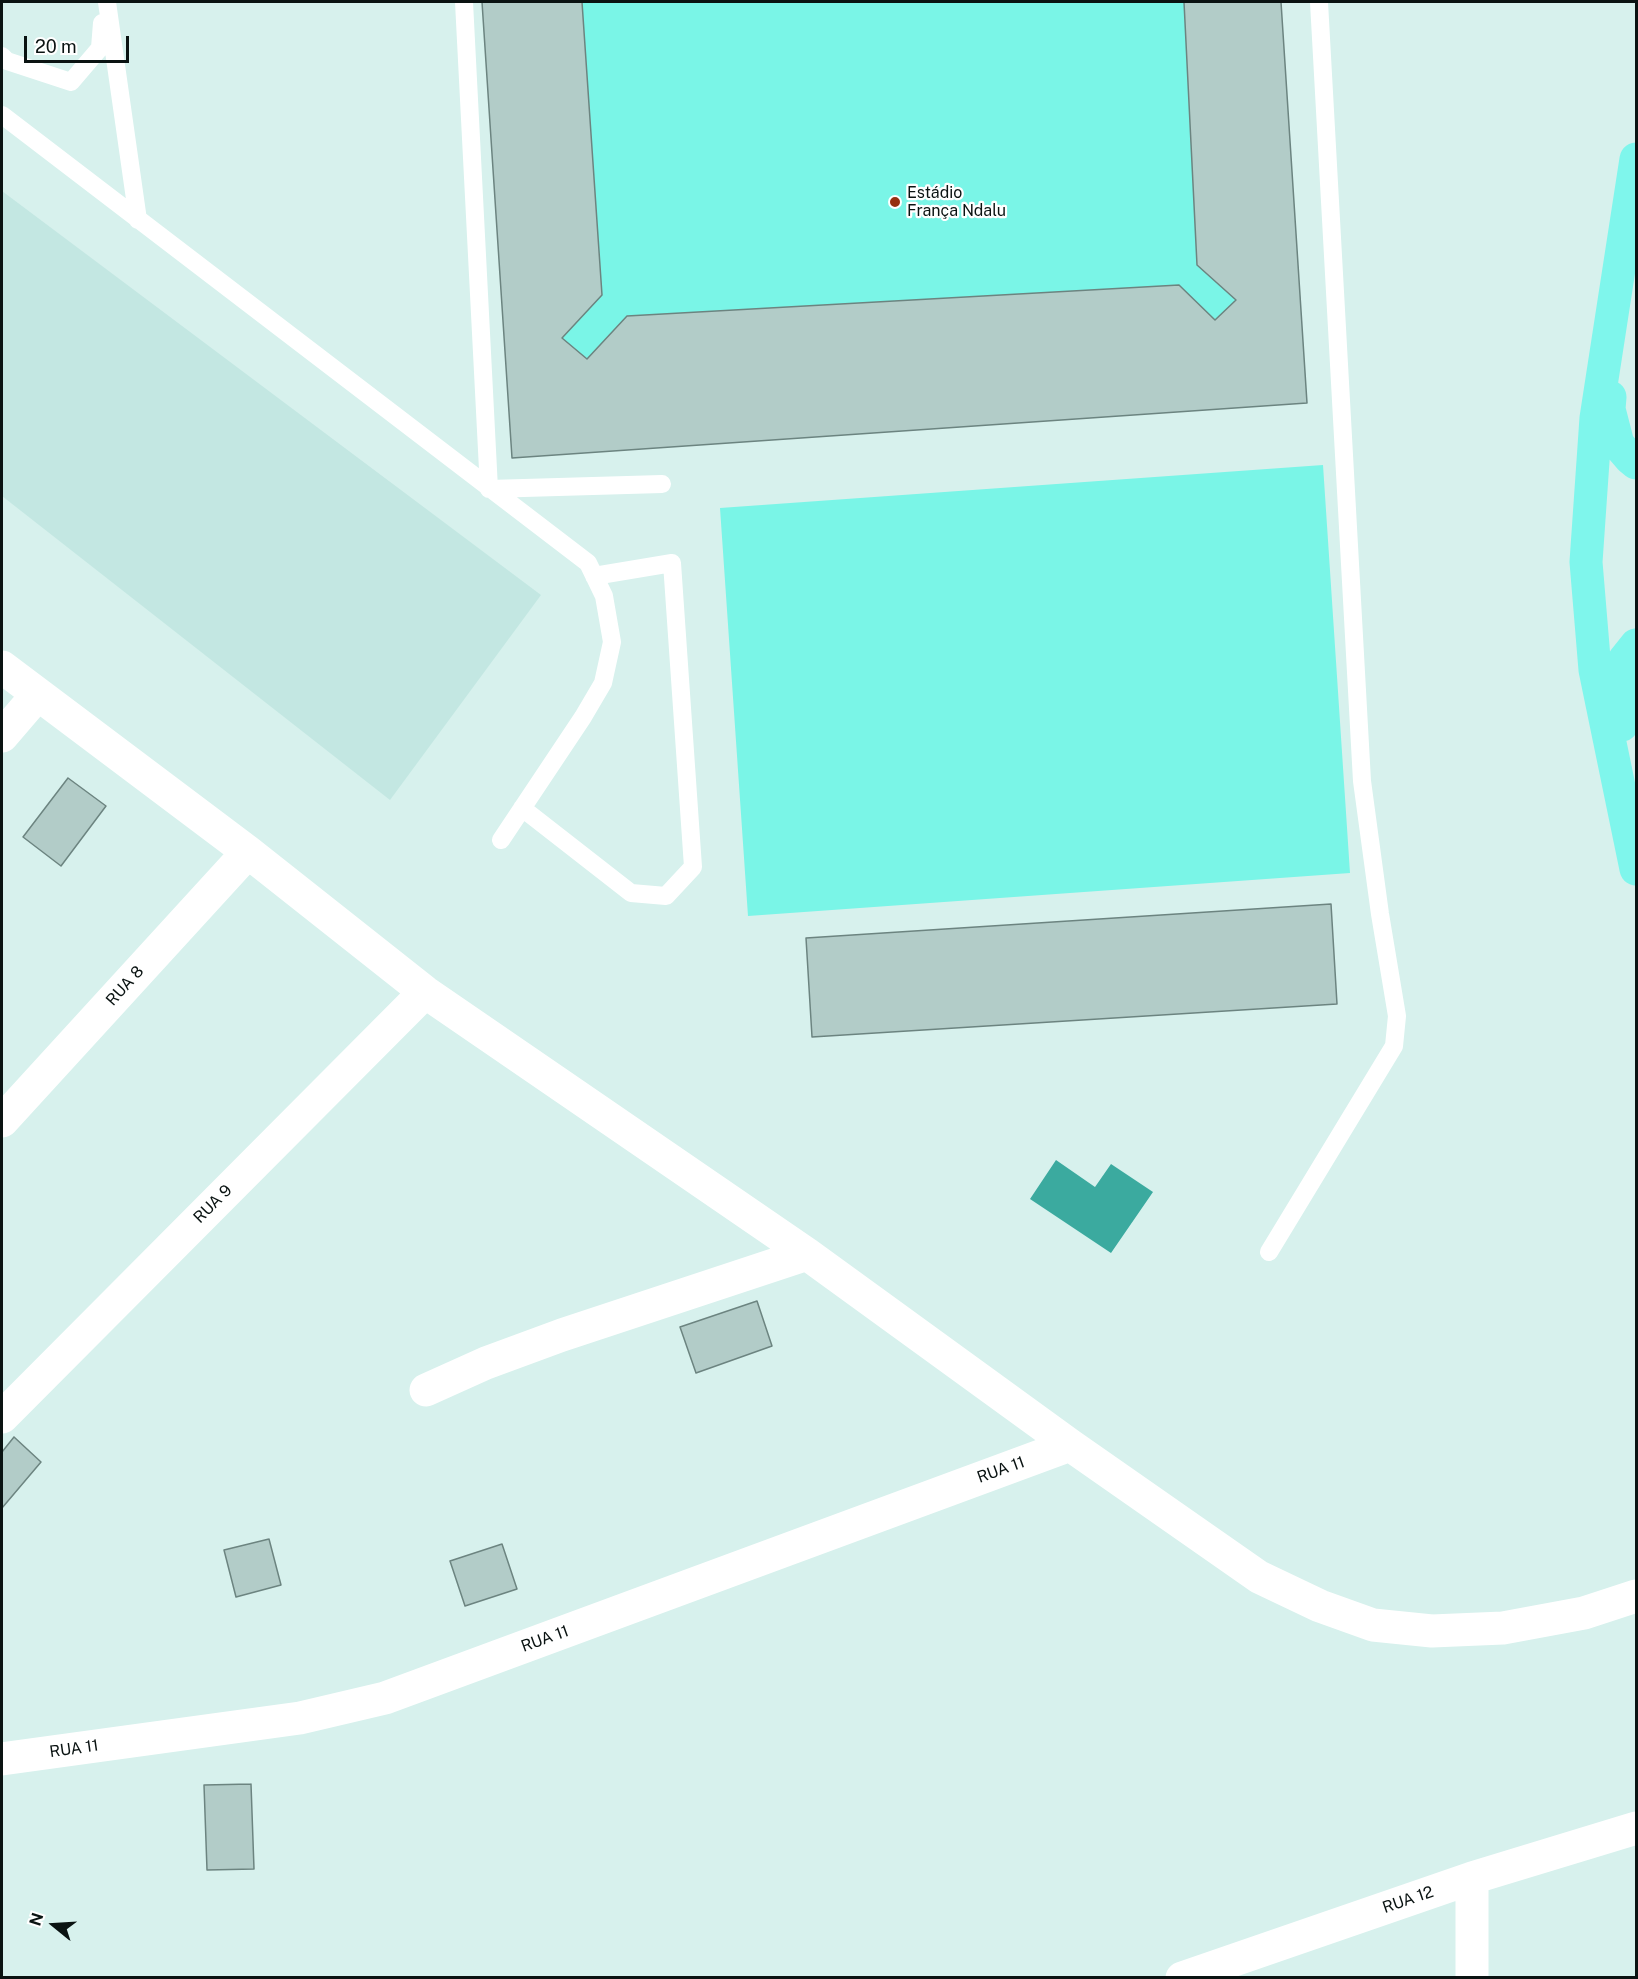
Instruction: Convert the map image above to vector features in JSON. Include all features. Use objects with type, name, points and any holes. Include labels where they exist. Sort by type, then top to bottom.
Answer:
[{"type":"main road","points":[[1634,173],[1613,352],[1609,409],[1618,444],[1636,463]]},
{"type":"main road","points":[[1634,173],[1596,418],[1586,562],[1595,670],[1636,869]]},
{"type":"main road","points":[[1636,645],[1624,660],[1620,686],[1621,715],[1636,835]]},
{"type":"street","points":[[2,667],[248,852],[425,992],[807,1254],[1070,1445],[1259,1577],[1320,1606],[1373,1625],[1432,1631],[1503,1628],[1584,1613],[1636,1596]]},
{"type":"street","points":[[2,736],[38,694]]},
{"type":"street","name":"RUA 8","points":[[2,1121],[248,852]]},
{"type":"street","name":"RUA 9","points":[[2,1417],[425,992]]},
{"type":"street","points":[[426,1390],[486,1363],[562,1335],[807,1254]]},
{"type":"street","name":"RUA 11","points":[[2,1759],[300,1718],[385,1698],[1070,1445]]},
{"type":"street","name":"RUA 12","points":[[1182,1977],[1473,1878],[1636,1828]]},
{"type":"street","points":[[1472,1977],[1473,1878]]},
{"type":"lane","points":[[2,56],[7,62],[71,82],[100,48],[106,2]]},
{"type":"lane","points":[[106,2],[138,220]]},
{"type":"lane","points":[[465,2],[489,489]]},
{"type":"lane","points":[[1269,1252],[1394,1046],[1397,1016],[1362,781],[1319,2]]},
{"type":"lane","points":[[2,115],[588,563],[604,596],[612,642],[603,683],[501,840]]},
{"type":"lane","points":[[489,489],[662,484]]},
{"type":"lane","points":[[522,808],[631,892],[666,896],[693,867],[672,563],[594,576]]},
{"type":"shaded area","name":"Estádio França Ndalu","points":[[482,2],[1281,2],[1307,403],[512,458]]},
{"type":"shaded area","points":[[2,191],[541,595],[390,800],[2,496]]},
{"type":"shaded area","points":[[1323,465],[1350,873],[748,916],[720,508]]},
{"type":"shaded area","points":[[1056,1160],[1095,1187],[1111,1164],[1153,1192],[1111,1253],[1030,1199]]},
{"type":"building","points":[[482,2],[582,2],[602,295],[562,338],[587,359],[627,316],[1179,285],[1215,320],[1236,300],[1197,265],[1184,2],[1281,2],[1307,403],[512,458]]},
{"type":"building","points":[[68,778],[106,806],[61,866],[23,837]]},
{"type":"building","points":[[1331,904],[1337,1004],[812,1037],[806,938]]},
{"type":"building","points":[[757,1301],[772,1346],[696,1373],[680,1327]]},
{"type":"building","points":[[14,1437],[41,1462],[2,1508],[2,1452]]},
{"type":"building","points":[[269,1539],[281,1585],[236,1597],[224,1550]]},
{"type":"building","points":[[502,1544],[517,1589],[465,1606],[450,1561]]},
{"type":"building","points":[[251,1784],[254,1869],[207,1870],[204,1785]]},
{"type":"place","name":"Estádio França Ndalu","points":[[895,202]]}]
